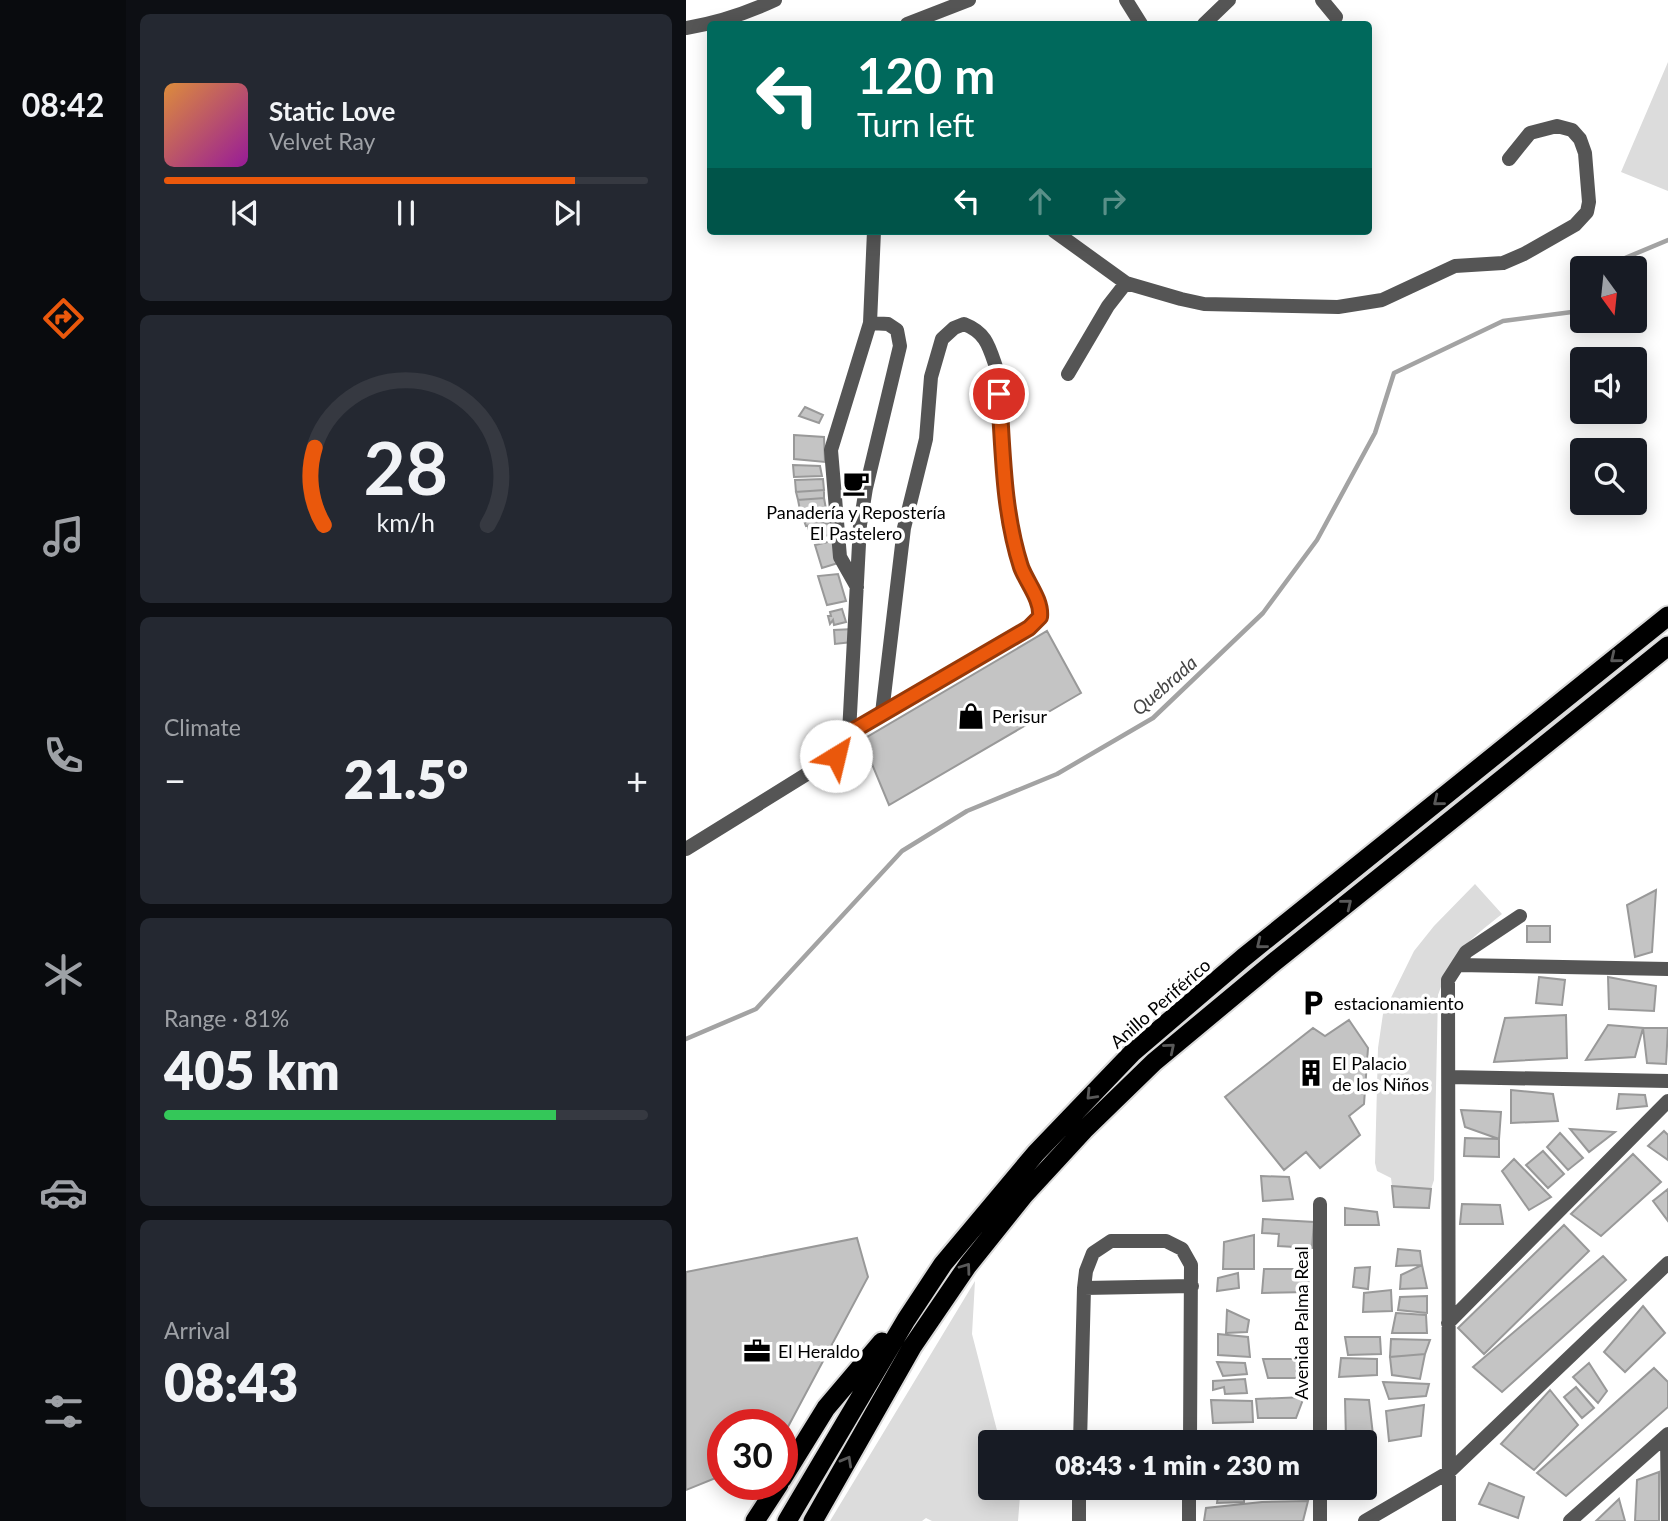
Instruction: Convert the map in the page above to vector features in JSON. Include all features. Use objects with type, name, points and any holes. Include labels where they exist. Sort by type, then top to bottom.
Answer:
[{"type":"highway","name":"Anillo Periférico","points":[[787,1521],[905,1320],[943,1264],[1020,1172],[1133,1052],[1243,958],[1668,616]]},
{"type":"highway","points":[[813,1521],[912,1347],[968,1265],[1024,1195],[1084,1130],[1154,1062],[1223,1004],[1668,646]]},
{"type":"highway","points":[[798,1453],[826,1408],[873,1351],[905,1320]]},
{"type":"highway","points":[[755,1521],[769,1500]]},
{"type":"street","points":[[718,21],[749,12],[775,0]]},
{"type":"street","points":[[916,21],[969,0]]},
{"type":"street","points":[[1126,0],[1139,21]]},
{"type":"street","points":[[1207,21],[1229,0]]},
{"type":"street","points":[[1322,0],[1336,17]]},
{"type":"street","points":[[749,12],[756,21]]},
{"type":"street","points":[[686,28],[707,24]]},
{"type":"street","points":[[1060,235],[1126,283],[1181,299],[1204,303],[1338,307],[1382,300],[1455,266],[1503,262],[1524,254],[1575,225],[1587,212],[1589,202],[1585,153],[1580,139],[1572,131],[1557,126],[1530,133],[1509,159]]},
{"type":"street","points":[[858,589],[840,557],[831,450],[870,323],[874,235]]},
{"type":"street","points":[[1068,374],[1108,306],[1126,283]]},
{"type":"street","points":[[686,849],[836,756],[849,733],[862,513],[900,346],[897,330],[888,324],[870,323]]},
{"type":"street","points":[[849,733],[1029,628],[1040,617],[1041,609],[1022,569],[1008,519],[997,370],[989,347],[979,330],[964,324],[954,328],[942,339],[931,377],[926,439],[904,528],[882,713]]},
{"type":"street","points":[[1449,1521],[1448,980],[1466,952],[1520,916]]},
{"type":"street","points":[[1458,965],[1668,969]]},
{"type":"street","points":[[1448,1077],[1668,1081]]},
{"type":"street","points":[[1448,1323],[1668,1101]]},
{"type":"street","name":"Avenida Palma Real","points":[[1320,1204],[1320,1430]]},
{"type":"street","points":[[1080,1430],[1084,1288],[1086,1271],[1093,1253],[1111,1241],[1166,1241],[1182,1249],[1191,1265],[1190,1430]]},
{"type":"street","points":[[1365,1521],[1449,1472],[1668,1263]]},
{"type":"street","points":[[1084,1288],[1192,1286]]},
{"type":"street","points":[[1570,1521],[1667,1435]]},
{"type":"street","points":[[1667,1435],[1668,1521]]},
{"type":"street","points":[[1079,1500],[1079,1521]]},
{"type":"street","points":[[1189,1500],[1189,1521]]},
{"type":"street","points":[[1320,1500],[1320,1521]]},
{"type":"shaded area","points":[[1668,62],[1668,191],[1621,172]]},
{"type":"shaded area","points":[[1475,884],[1502,914],[1463,948],[1438,995],[1434,1180],[1431,1189],[1392,1186],[1391,1178],[1377,1171],[1375,1163],[1378,1048],[1383,1014],[1414,951]]},
{"type":"shaded area","points":[[975,1281],[972,1334],[997,1430],[978,1430],[978,1500],[1020,1500],[1018,1521],[932,1521],[926,1518],[922,1521],[830,1521]]},
{"type":"building","points":[[805,407],[823,415],[819,423],[799,416]]},
{"type":"building","points":[[794,435],[824,437],[825,462],[794,459]]},
{"type":"building","points":[[793,465],[820,466],[822,476],[794,477]]},
{"type":"building","points":[[823,479],[824,490],[796,492],[795,480]]},
{"type":"building","points":[[824,490],[824,498],[798,500],[796,492]]},
{"type":"building","points":[[824,498],[826,509],[800,510],[798,500]]},
{"type":"building","points":[[826,509],[828,521],[806,526],[800,510]]},
{"type":"building","points":[[830,523],[833,534],[811,539],[808,526]]},
{"type":"building","points":[[832,541],[838,563],[822,568],[815,545]]},
{"type":"building","points":[[838,574],[846,601],[827,605],[818,576]]},
{"type":"building","points":[[842,609],[846,622],[834,625],[833,620],[830,624],[830,612]]},
{"type":"building","points":[[853,629],[852,642],[835,644],[834,630]]},
{"type":"building","name":"Perisur","points":[[1047,631],[1081,693],[889,805],[862,740]]},
{"type":"building","points":[[1656,890],[1652,952],[1635,957],[1627,905]]},
{"type":"building","points":[[1527,926],[1550,926],[1550,942],[1527,942]]},
{"type":"building","points":[[1539,977],[1565,980],[1562,1005],[1536,1003]]},
{"type":"building","points":[[1608,977],[1656,986],[1654,1011],[1609,1009]]},
{"type":"building","points":[[1566,1015],[1567,1058],[1494,1062],[1505,1018]]},
{"type":"building","name":"El Palacio de los Niños","points":[[1349,1020],[1368,1048],[1364,1104],[1349,1116],[1360,1135],[1320,1168],[1306,1152],[1284,1170],[1225,1097],[1313,1028],[1325,1036]]},
{"type":"building","points":[[1608,1025],[1643,1028],[1635,1057],[1586,1060]]},
{"type":"building","points":[[1643,1028],[1668,1028],[1666,1064],[1647,1063]]},
{"type":"building","points":[[1511,1090],[1553,1094],[1558,1121],[1511,1123]]},
{"type":"building","points":[[1619,1094],[1645,1095],[1647,1106],[1617,1109]]},
{"type":"building","points":[[1461,1110],[1501,1112],[1499,1139],[1465,1127]]},
{"type":"building","points":[[1570,1129],[1615,1132],[1589,1152]]},
{"type":"building","points":[[1664,1131],[1668,1135],[1668,1160],[1648,1146]]},
{"type":"building","points":[[1560,1133],[1583,1158],[1568,1170],[1547,1147]]},
{"type":"building","points":[[1465,1138],[1499,1139],[1499,1157],[1464,1156]]},
{"type":"building","points":[[1543,1151],[1564,1174],[1548,1188],[1526,1165]]},
{"type":"building","points":[[1633,1154],[1661,1182],[1601,1236],[1571,1214]]},
{"type":"building","points":[[1514,1159],[1551,1197],[1529,1210],[1502,1171]]},
{"type":"building","points":[[1261,1176],[1289,1177],[1293,1199],[1263,1201]]},
{"type":"building","points":[[1392,1186],[1431,1189],[1429,1208],[1394,1207]]},
{"type":"building","points":[[1668,1189],[1668,1221],[1653,1201]]},
{"type":"building","points":[[1462,1204],[1500,1205],[1503,1224],[1460,1224]]},
{"type":"building","points":[[1345,1208],[1377,1212],[1379,1225],[1345,1225]]},
{"type":"building","points":[[1263,1219],[1314,1222],[1312,1248],[1278,1246],[1279,1234],[1262,1233]]},
{"type":"building","points":[[1564,1225],[1589,1251],[1484,1354],[1458,1328]]},
{"type":"building","points":[[1254,1235],[1254,1269],[1223,1269],[1224,1242]]},
{"type":"building","name":"El Heraldo","points":[[857,1238],[868,1277],[797,1409],[707,1409],[707,1481],[686,1490],[686,1272]]},
{"type":"building","points":[[1398,1249],[1420,1251],[1422,1265],[1396,1266]]},
{"type":"building","points":[[1603,1256],[1626,1280],[1502,1392],[1473,1367]]},
{"type":"building","points":[[1422,1265],[1427,1288],[1400,1289],[1401,1275]]},
{"type":"building","points":[[1370,1267],[1368,1289],[1353,1287],[1355,1268]]},
{"type":"building","points":[[1264,1269],[1309,1269],[1308,1292],[1262,1293]]},
{"type":"building","points":[[1238,1273],[1239,1288],[1217,1291],[1218,1278]]},
{"type":"building","points":[[1391,1290],[1392,1311],[1363,1312],[1364,1293]]},
{"type":"building","points":[[1427,1296],[1427,1313],[1398,1310],[1400,1297]]},
{"type":"building","points":[[1643,1306],[1665,1333],[1625,1372],[1604,1352]]},
{"type":"building","points":[[1227,1310],[1249,1320],[1247,1332],[1226,1333]]},
{"type":"building","points":[[1396,1313],[1426,1315],[1427,1333],[1392,1333]]},
{"type":"building","points":[[1218,1334],[1248,1337],[1250,1357],[1218,1355]]},
{"type":"building","points":[[1345,1337],[1380,1337],[1381,1354],[1348,1355]]},
{"type":"building","points":[[1391,1339],[1430,1340],[1425,1354],[1390,1357]]},
{"type":"building","points":[[1425,1354],[1420,1379],[1392,1375],[1390,1357]]},
{"type":"building","points":[[1341,1358],[1377,1359],[1377,1375],[1339,1377]]},
{"type":"building","points":[[1263,1359],[1304,1359],[1303,1378],[1268,1378]]},
{"type":"building","points":[[1217,1362],[1245,1363],[1247,1374],[1223,1376]]},
{"type":"building","points":[[1589,1363],[1607,1391],[1598,1403],[1573,1377]]},
{"type":"building","points":[[1654,1368],[1668,1382],[1668,1407],[1566,1496],[1537,1473]]},
{"type":"building","points":[[1245,1379],[1247,1393],[1225,1394],[1224,1387],[1213,1390],[1213,1381]]},
{"type":"building","points":[[1383,1382],[1429,1384],[1426,1396],[1389,1399]]},
{"type":"building","points":[[1576,1387],[1594,1408],[1582,1418],[1564,1397]]},
{"type":"building","points":[[1550,1390],[1578,1425],[1534,1470],[1501,1444]]},
{"type":"building","points":[[1304,1397],[1296,1418],[1258,1418],[1256,1399]]},
{"type":"building","points":[[1345,1399],[1369,1400],[1372,1430],[1346,1430]]},
{"type":"building","points":[[1211,1400],[1252,1401],[1253,1422],[1213,1423]]},
{"type":"building","points":[[1424,1405],[1421,1436],[1389,1441],[1386,1411]]},
{"type":"building","points":[[1659,1472],[1659,1521],[1635,1521],[1637,1480]]},
{"type":"building","points":[[1489,1483],[1524,1497],[1518,1518],[1479,1504]]},
{"type":"building","points":[[1619,1499],[1625,1521],[1596,1521]]},
{"type":"building","points":[[1217,1500],[1244,1500],[1244,1502],[1217,1503]]},
{"type":"building","points":[[1308,1501],[1303,1521],[1204,1521],[1206,1508],[1262,1502]]},
{"type":"waterway","name":"Quebrada","points":[[1630,256],[1668,240]]},
{"type":"waterway","name":"Quebrada","points":[[686,1039],[756,1009],[902,851],[967,811],[1057,774],[1153,718],[1263,613],[1317,540],[1375,433],[1394,373],[1503,321],[1570,312]]},
{"type":"place","name":"Panadería y Repostería El Pastelero","points":[[856,483]]},
{"type":"place","name":"Perisur","points":[[971,716]]},
{"type":"place","name":"estacionamiento","points":[[1313,1003]]},
{"type":"place","name":"El Palacio de los Niños","points":[[1311,1073]]},
{"type":"place","name":"El Heraldo","points":[[757,1351]]},
{"type":"route","points":[[836,756],[849,733],[1029,628],[1040,617],[1041,609],[1022,569],[1008,519],[999,394]]}]
